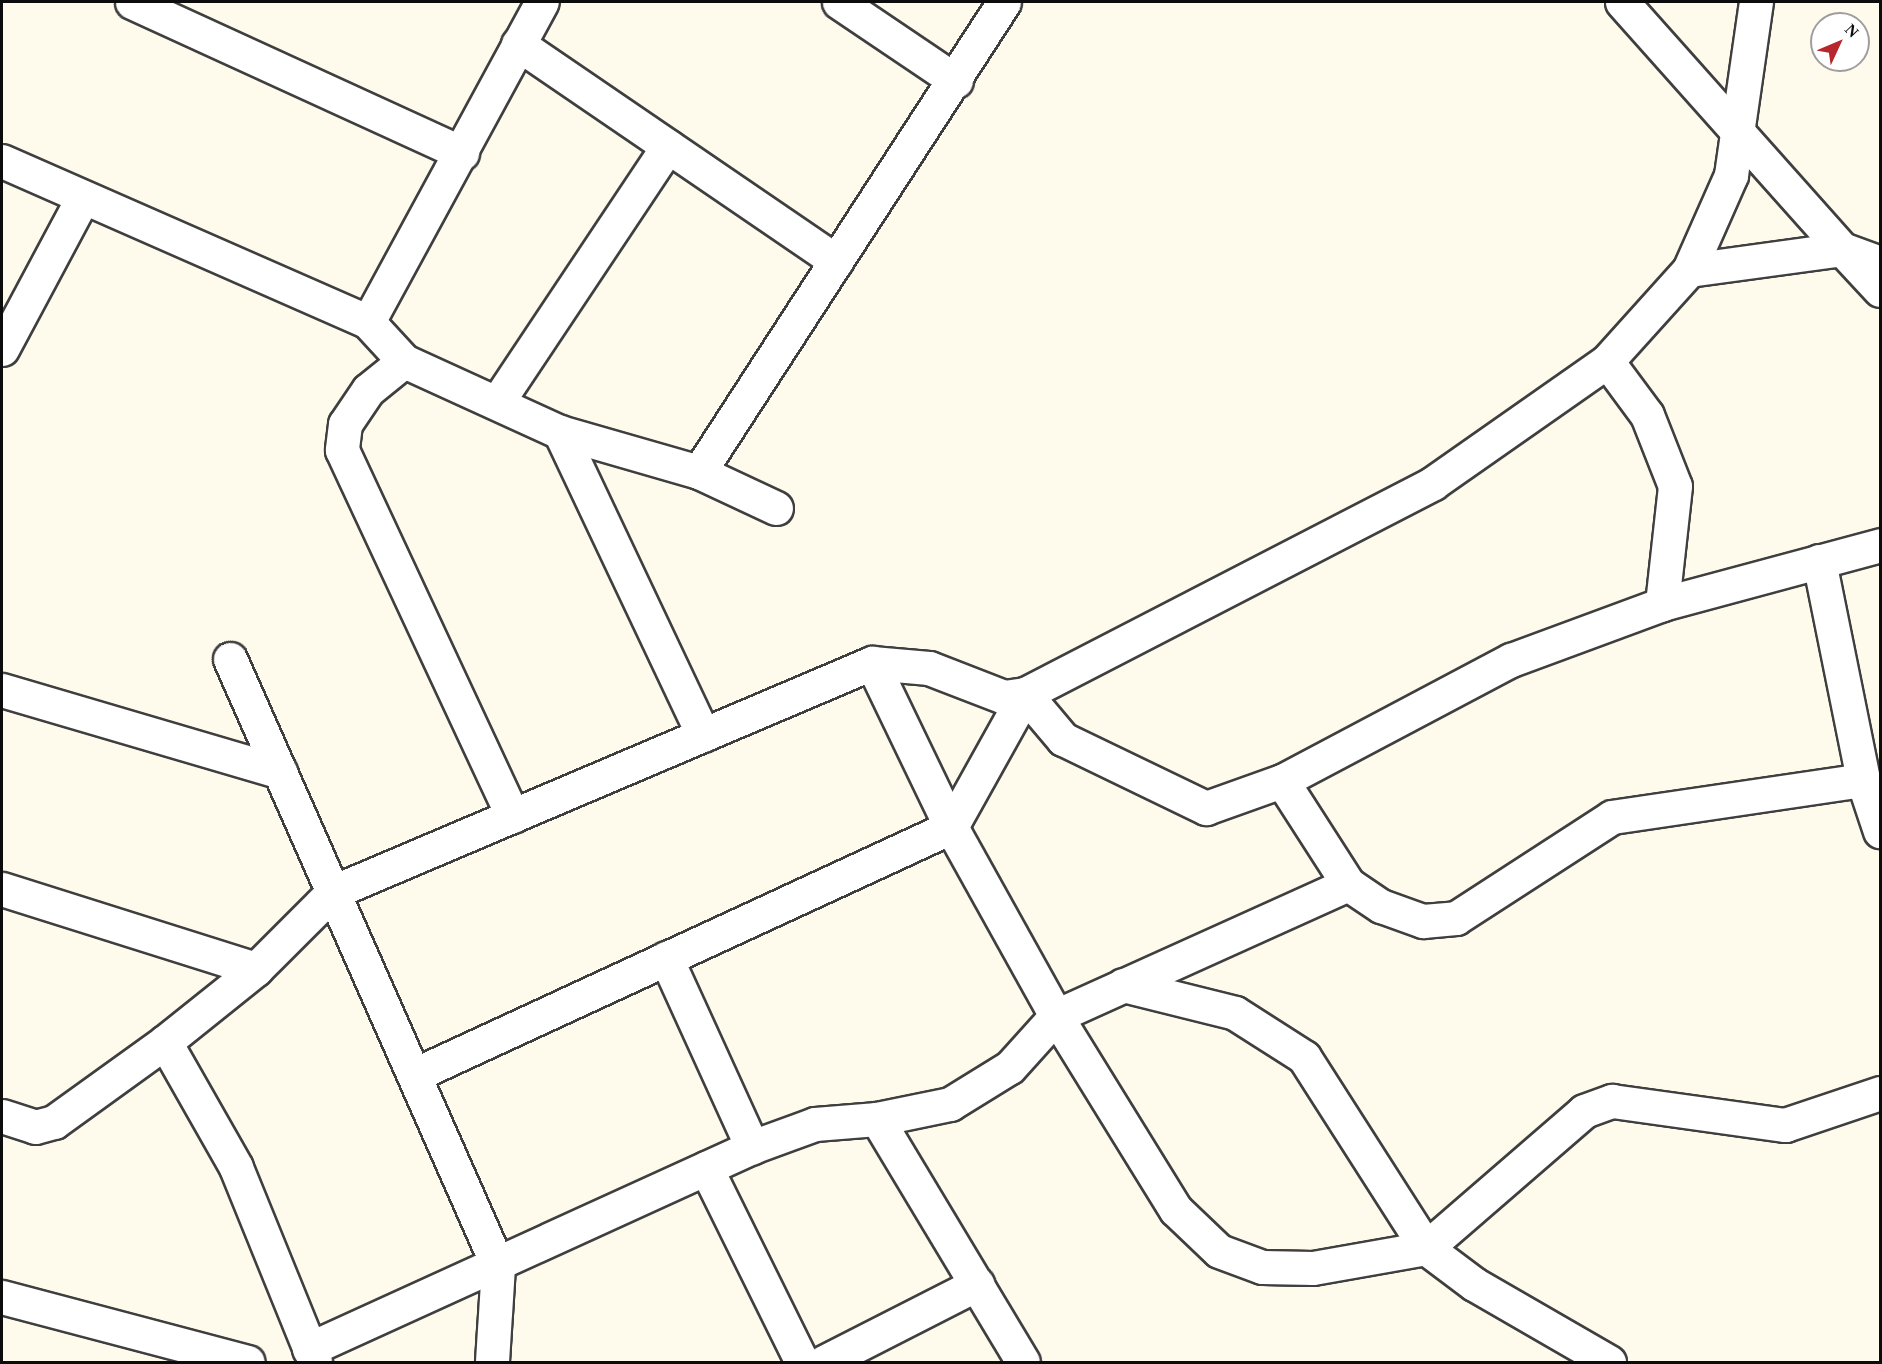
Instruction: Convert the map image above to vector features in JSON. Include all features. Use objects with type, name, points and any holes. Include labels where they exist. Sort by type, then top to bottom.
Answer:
[{"type":"street","points":[[132,2],[462,153]]},
{"type":"street","points":[[368,322],[462,153],[542,2]]},
{"type":"street","points":[[839,2],[956,81]]},
{"type":"street","points":[[699,472],[956,81],[1004,2]]},
{"type":"street","points":[[1622,2],[1881,290]]},
{"type":"street","points":[[2,1116],[35,1127],[54,1122],[165,1042],[256,969],[333,892],[872,663],[929,668],[1004,698],[1025,694],[1432,483],[1607,361],[1689,270],[1731,175],[1741,136],[1756,2]]},
{"type":"street","points":[[518,44],[836,261]]},
{"type":"street","points":[[498,401],[668,146]]},
{"type":"street","points":[[2,161],[82,199],[368,322],[404,361],[498,401],[560,432],[699,472],[776,508]]},
{"type":"street","points":[[2,349],[82,199]]},
{"type":"street","points":[[1689,270],[1842,249],[1881,262]]},
{"type":"street","points":[[404,361],[368,390],[345,424],[342,450],[513,816]]},
{"type":"street","points":[[1607,361],[1647,415],[1676,486],[1662,604]]},
{"type":"street","points":[[560,432],[703,735]]},
{"type":"street","points":[[1025,694],[1063,740],[1206,808],[1282,781],[1511,660],[1662,604],[1881,545]]},
{"type":"street","points":[[1819,561],[1863,780],[1881,831]]},
{"type":"street","points":[[231,659],[498,1266],[492,1362]]},
{"type":"street","points":[[872,663],[951,827],[1056,1016],[1176,1210],[1219,1251],[1262,1267],[1313,1268],[1426,1248],[1584,1111],[1612,1101],[1785,1125],[1881,1093]]},
{"type":"street","points":[[2,690],[280,772]]},
{"type":"street","points":[[414,1075],[951,827],[1025,694]]},
{"type":"street","points":[[1282,781],[1348,884],[1381,906],[1423,921],[1455,918],[1612,817],[1863,780]]},
{"type":"street","points":[[165,1042],[236,1167],[312,1356],[752,1147],[815,1124],[877,1119],[950,1104],[1010,1067],[1056,1016],[1348,884]]},
{"type":"street","points":[[2,889],[256,969]]},
{"type":"street","points":[[666,958],[752,1147]]},
{"type":"street","points":[[1123,986],[1235,1012],[1304,1058],[1426,1248],[1474,1284],[1609,1362]]},
{"type":"street","points":[[877,1119],[1023,1362]]},
{"type":"street","points":[[706,1168],[802,1362]]},
{"type":"street","points":[[825,1362],[976,1284]]},
{"type":"street","points":[[2,1297],[248,1362]]}]
